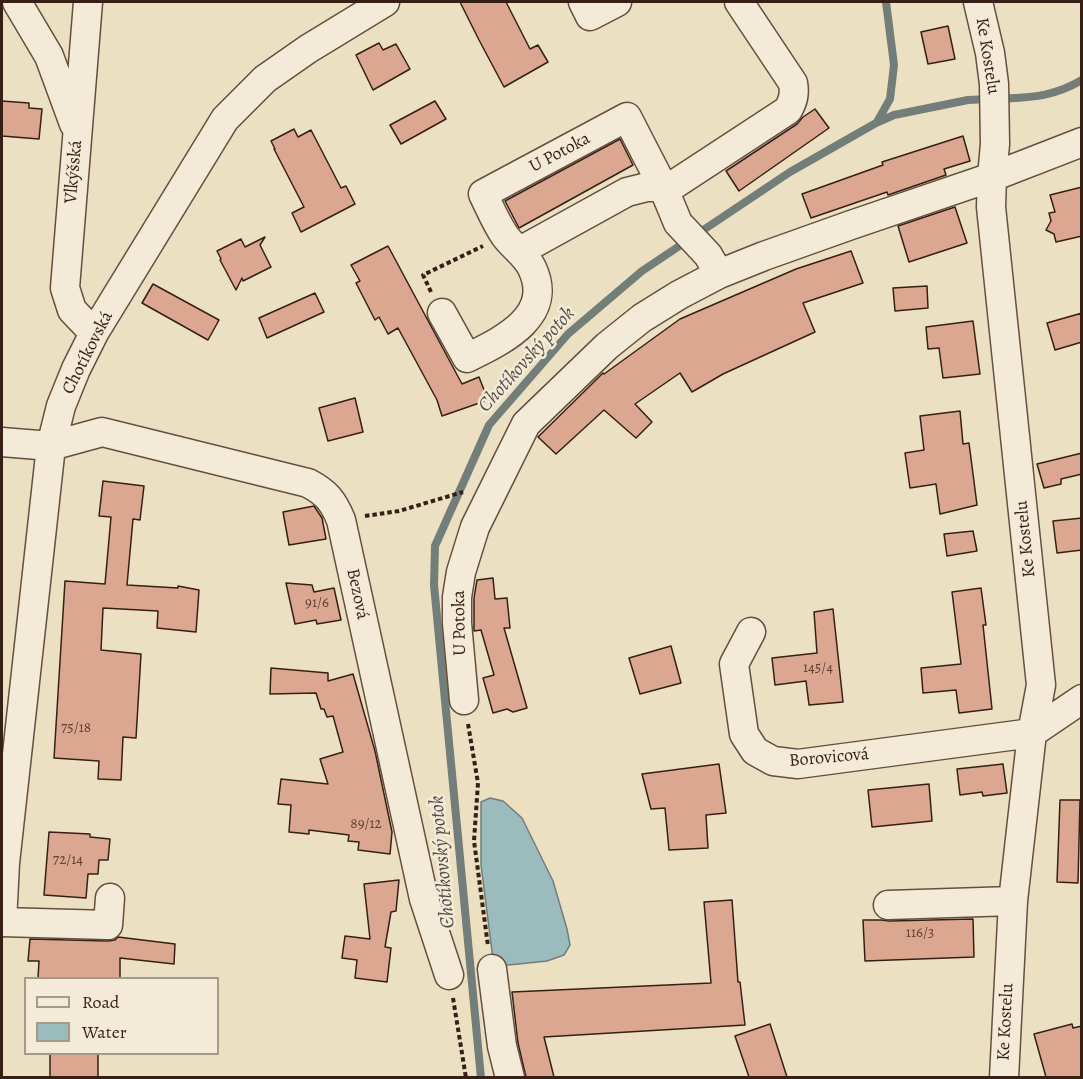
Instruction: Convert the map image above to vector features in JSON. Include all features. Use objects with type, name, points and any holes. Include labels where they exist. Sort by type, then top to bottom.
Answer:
[{"type":"street","points":[[17,2],[49,56],[77,133]]},
{"type":"street","name":"Vlkýšská","points":[[88,2],[65,288],[72,310],[94,333]]},
{"type":"street","name":"Chotíkovská","points":[[2,922],[5,863],[51,446],[61,406],[76,369],[94,333],[225,119],[265,79],[308,49],[385,2]]},
{"type":"street","points":[[583,2],[591,15],[617,2]]},
{"type":"street","points":[[513,243],[627,192],[675,184],[788,110],[793,102],[793,83],[739,2]]},
{"type":"street","name":"Ke Kostelu","points":[[978,2],[990,53],[994,84],[995,144],[991,207],[1041,686],[1032,733],[1013,901],[1004,1077]]},
{"type":"street","name":"U Potoka","points":[[441,313],[466,358],[502,340],[529,317],[537,294],[537,284],[532,267],[513,243],[483,194],[627,117],[663,187],[678,223],[713,264]]},
{"type":"street","name":"U Potoka","points":[[464,700],[457,597],[461,572],[475,527],[526,424],[607,346],[642,318],[679,295],[713,264],[764,256],[992,177],[1082,141]]},
{"type":"street","name":"Bezová","points":[[51,446],[102,432],[308,483],[328,496],[336,506],[341,520],[424,899],[449,975]]},
{"type":"street","points":[[2,442],[51,446]]},
{"type":"street","name":"Borovicová","points":[[751,632],[734,664],[744,734],[755,751],[772,761],[798,764],[1032,733]]},
{"type":"street","points":[[1032,733],[1082,699]]},
{"type":"street","points":[[2,922],[108,925],[110,898]]},
{"type":"street","points":[[888,905],[1013,901]]},
{"type":"street","points":[[492,969],[502,1046],[510,1077]]},
{"type":"path","points":[[441,313],[423,275],[513,243]]},
{"type":"path","points":[[341,520],[399,511],[468,491]]},
{"type":"path","points":[[464,700],[478,783],[474,841],[492,969]]},
{"type":"path","points":[[449,975],[466,1077]]},
{"type":"water","points":[[490,798],[503,801],[522,818],[553,881],[570,945],[564,955],[547,961],[499,966],[493,959],[481,865],[481,802]]},
{"type":"building","points":[[460,2],[506,2],[530,49],[538,45],[548,62],[504,87]]},
{"type":"building","points":[[948,26],[955,59],[928,64],[921,32]]},
{"type":"building","points":[[379,43],[383,50],[396,44],[410,69],[373,90],[356,55]]},
{"type":"building","points":[[2,101],[29,103],[29,108],[42,109],[39,139],[2,136]]},
{"type":"building","points":[[435,101],[446,119],[401,144],[390,125]]},
{"type":"building","points":[[815,109],[829,128],[739,191],[726,171],[797,124]]},
{"type":"building","points":[[294,129],[298,137],[311,130],[341,188],[346,186],[355,204],[301,232],[292,213],[304,207],[271,141]]},
{"type":"building","points":[[963,136],[970,161],[944,169],[946,175],[811,218],[802,194],[883,165],[882,162]]},
{"type":"building","points":[[620,139],[633,165],[519,228],[505,201]]},
{"type":"building","points":[[1082,187],[1082,236],[1056,242],[1054,234],[1046,230],[1051,221],[1049,213],[1055,212],[1050,195]]},
{"type":"building","points":[[955,207],[967,243],[909,262],[898,226]]},
{"type":"building","points":[[265,237],[260,245],[271,267],[243,281],[242,278],[236,290],[217,251],[241,239],[245,247]]},
{"type":"building","points":[[388,246],[462,384],[479,377],[488,400],[442,416],[437,400],[398,328],[388,334],[379,317],[375,320],[356,283],[360,281],[351,265]]},
{"type":"building","points":[[851,251],[863,283],[803,303],[815,332],[723,374],[692,392],[680,373],[635,404],[652,422],[636,438],[604,410],[556,454],[538,437],[603,373],[680,319],[796,269]]},
{"type":"building","points":[[153,284],[219,320],[208,340],[142,303]]},
{"type":"building","points":[[927,286],[928,308],[895,311],[893,288]]},
{"type":"building","points":[[315,293],[324,312],[267,338],[259,318]]},
{"type":"building","points":[[1082,313],[1082,342],[1055,350],[1047,323]]},
{"type":"building","points":[[973,321],[980,374],[943,378],[939,348],[928,349],[926,327]]},
{"type":"building","points":[[355,398],[363,432],[328,441],[319,408]]},
{"type":"building","points":[[960,411],[963,444],[969,443],[977,505],[940,514],[936,484],[910,488],[905,453],[924,450],[920,416]]},
{"type":"building","points":[[1082,453],[1082,474],[1061,479],[1061,484],[1044,488],[1037,464]]},
{"type":"building","points":[[103,481],[144,486],[140,520],[133,519],[127,585],[178,588],[178,586],[199,590],[196,632],[157,628],[158,611],[103,608],[101,650],[141,654],[136,738],[123,737],[121,780],[98,779],[99,761],[54,758],[65,581],[105,584],[111,517],[99,516]]},
{"type":"building","points":[[314,506],[322,518],[326,539],[289,545],[283,512]]},
{"type":"building","points":[[1082,518],[1082,550],[1057,553],[1053,521]]},
{"type":"building","points":[[973,531],[977,551],[947,556],[944,534]]},
{"type":"building","points":[[493,578],[495,599],[507,598],[510,628],[504,628],[527,708],[513,712],[507,709],[493,713],[483,678],[494,675],[481,630],[474,631],[474,598],[477,580]]},
{"type":"building","points":[[286,583],[312,585],[314,592],[334,588],[341,620],[317,624],[316,620],[295,624]]},
{"type":"building","points":[[981,588],[992,709],[959,713],[956,690],[923,693],[921,668],[961,664],[952,592]]},
{"type":"building","points":[[833,609],[843,702],[809,705],[806,681],[775,685],[772,658],[817,653],[814,612]]},
{"type":"building","points":[[671,646],[681,683],[640,694],[629,658]]},
{"type":"building","points":[[271,668],[328,673],[328,681],[353,674],[375,751],[392,832],[390,854],[358,850],[359,842],[348,841],[349,835],[309,830],[309,834],[289,832],[291,805],[278,804],[281,779],[328,784],[320,759],[343,752],[333,716],[327,717],[324,709],[321,709],[316,693],[270,694]]},
{"type":"building","points":[[719,764],[726,813],[706,815],[708,848],[669,850],[665,808],[651,809],[642,774]]},
{"type":"building","points":[[1003,764],[1007,793],[983,796],[982,792],[960,795],[957,769]]},
{"type":"building","points":[[929,784],[932,821],[872,827],[868,790]]},
{"type":"building","points":[[1060,800],[1080,800],[1078,883],[1057,882]]},
{"type":"building","points":[[49,832],[90,834],[90,837],[110,839],[108,860],[99,860],[98,874],[88,874],[86,898],[44,895]]},
{"type":"building","points":[[399,880],[396,911],[391,912],[385,947],[391,948],[387,982],[355,978],[357,960],[342,958],[345,936],[370,939],[364,884]]},
{"type":"building","points":[[732,900],[738,982],[740,982],[745,1025],[544,1037],[554,1077],[526,1077],[518,1043],[512,992],[711,983],[704,902]]},
{"type":"building","points":[[973,919],[974,957],[865,961],[863,920]]},
{"type":"building","points":[[118,937],[175,944],[174,964],[120,958],[120,977],[38,977],[39,961],[28,961],[30,939],[115,940]]},
{"type":"building","points":[[770,1024],[787,1077],[749,1077],[735,1036]]},
{"type":"building","points":[[1072,1024],[1073,1028],[1082,1026],[1082,1077],[1046,1077],[1034,1034]]},
{"type":"building","points":[[50,1055],[98,1055],[98,1077],[50,1077]]},
{"type":"waterway","points":[[877,122],[890,99],[894,65],[886,2]]},
{"type":"waterway","name":"Chotíkovský potok","points":[[1000,99],[1052,93],[1082,80]]},
{"type":"waterway","name":"Chotíkovský potok","points":[[481,1078],[434,585],[435,546],[489,425],[568,334],[642,271],[790,172],[894,115],[968,100],[988,99]]}]
